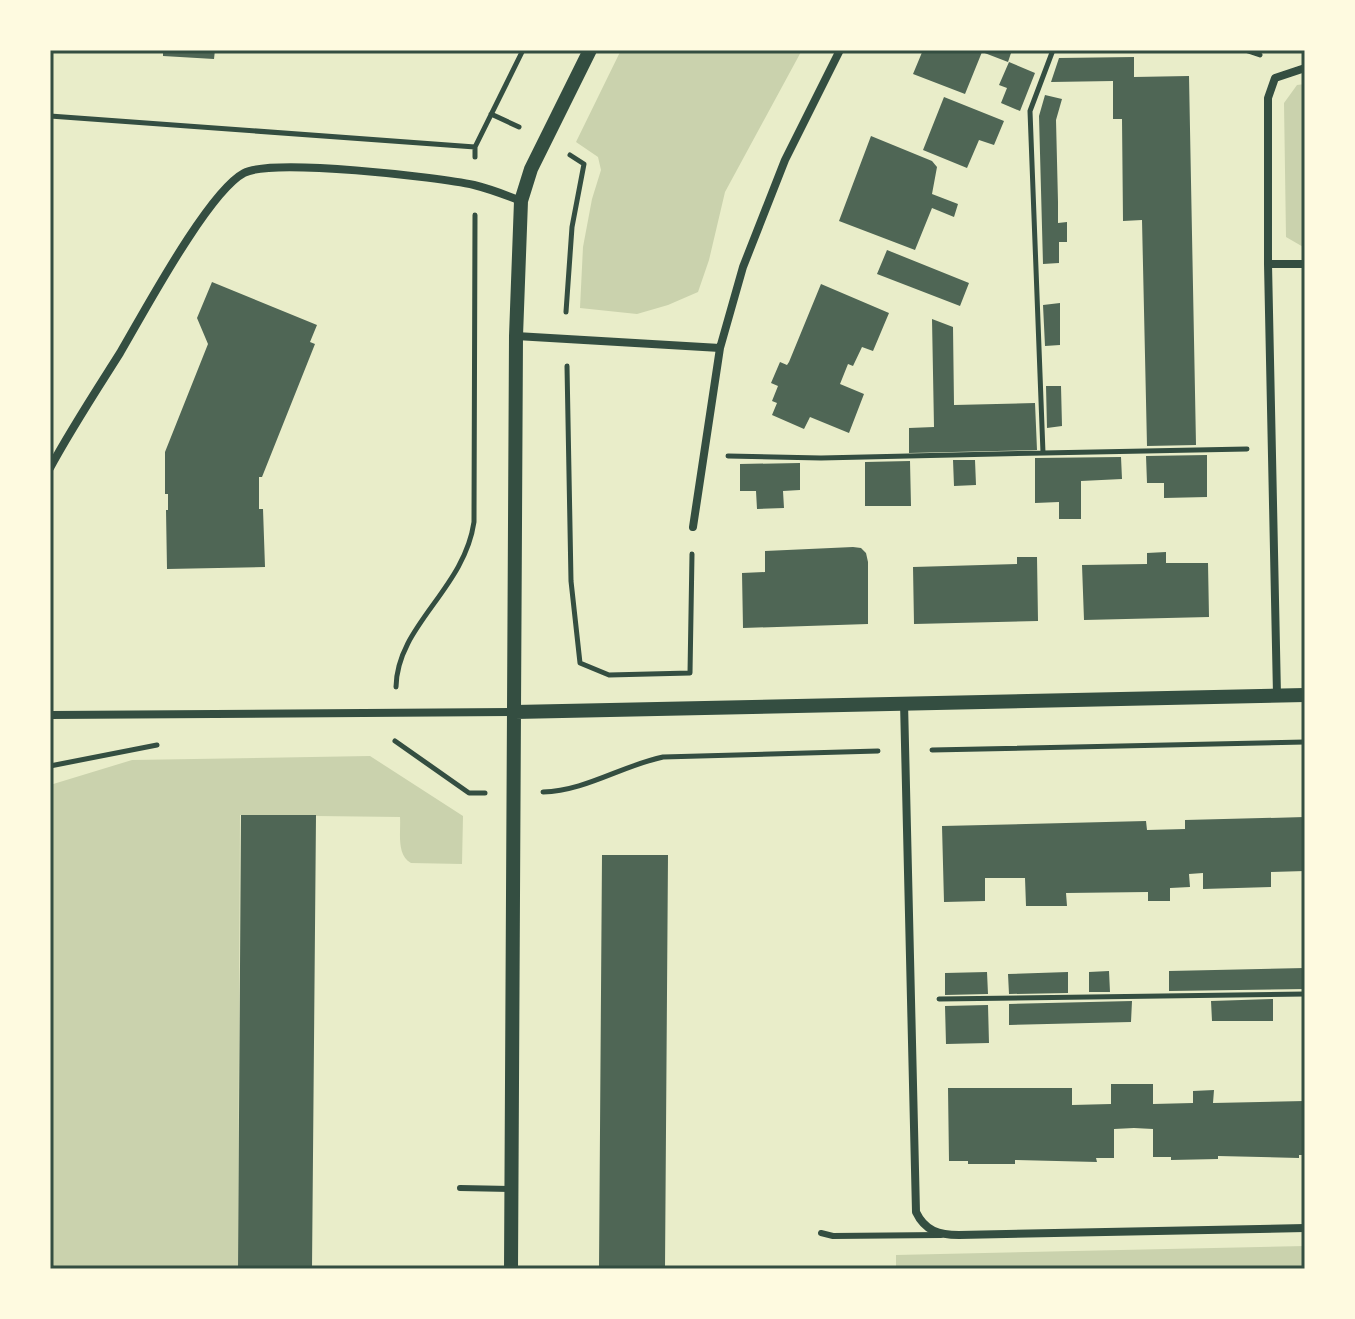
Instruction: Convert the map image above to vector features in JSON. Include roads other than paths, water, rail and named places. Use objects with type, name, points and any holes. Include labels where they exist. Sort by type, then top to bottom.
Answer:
[{"type":"street","points":[[511,1269],[516,336],[521,201],[531,169],[590,50]]},
{"type":"street","points":[[693,527],[720,348],[743,267],[785,160],[840,50]]},
{"type":"street","points":[[1277,695],[1268,264],[1268,98],[1275,78],[1305,68]]},
{"type":"street","points":[[50,468],[183,249],[223,192],[245,173],[270,167],[298,166],[475,185],[521,201]]},
{"type":"street","points":[[1268,264],[1305,264]]},
{"type":"street","points":[[516,336],[720,348]]},
{"type":"street","points":[[50,715],[515,712],[1305,695]]},
{"type":"street","points":[[904,702],[916,1212],[922,1224],[945,1235],[1305,1228]]},
{"type":"lane","points":[[460,1188],[511,1189]]},
{"type":"lane","points":[[821,1233],[833,1236],[945,1235]]}]
